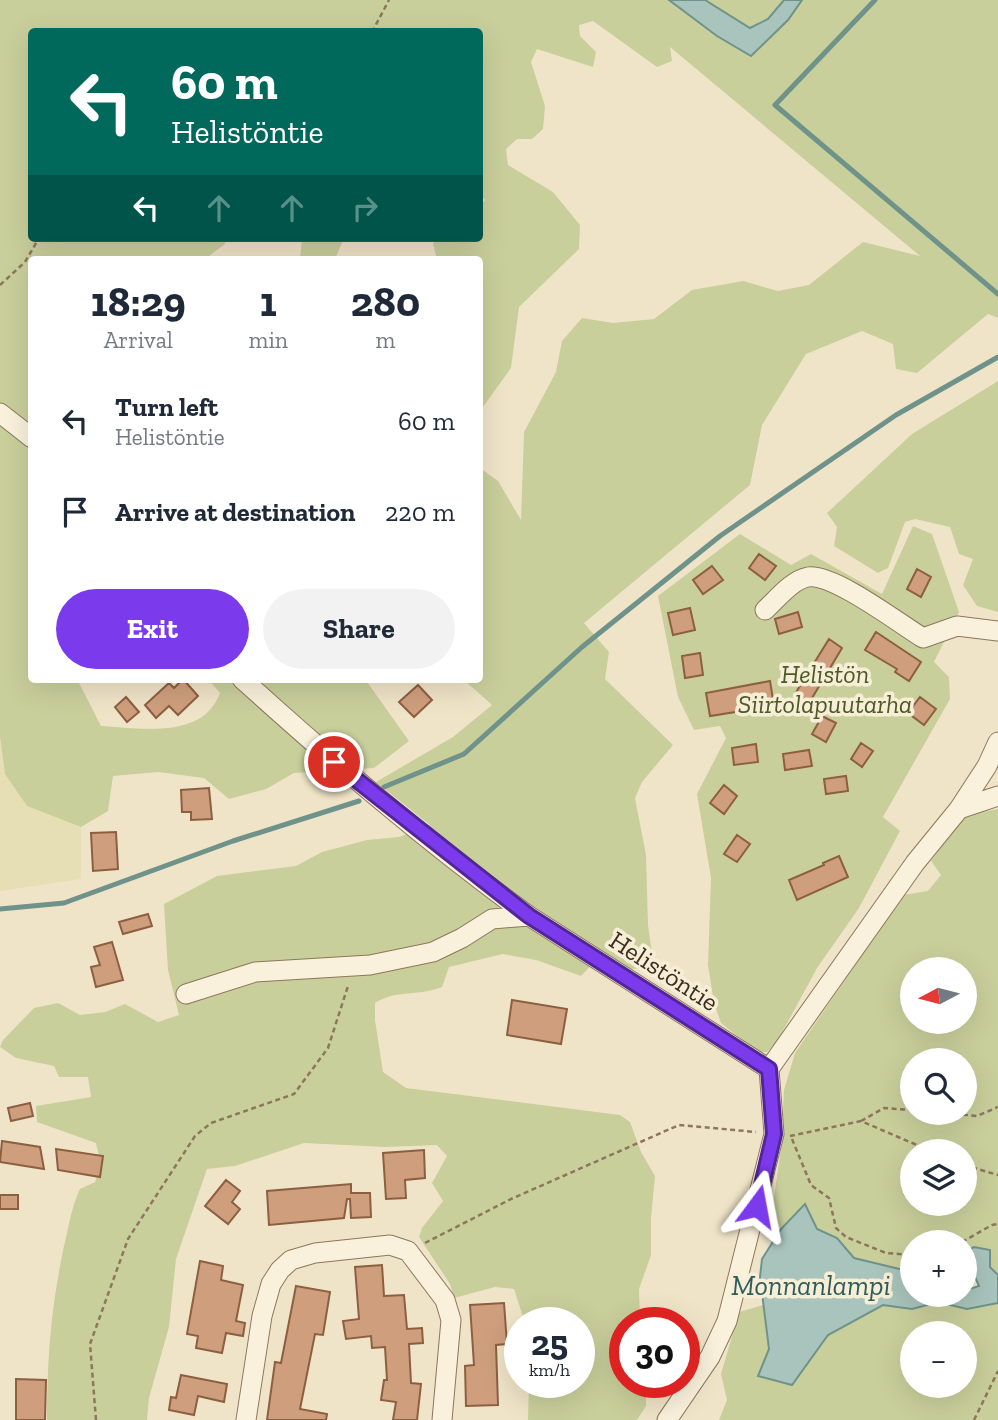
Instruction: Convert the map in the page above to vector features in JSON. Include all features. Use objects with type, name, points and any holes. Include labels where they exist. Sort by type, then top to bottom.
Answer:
[{"type":"street","points":[[0,413],[28,435]]},
{"type":"street","points":[[765,610],[788,588],[808,577],[829,580],[923,638],[957,626],[998,631]]},
{"type":"street","name":"Helistöntie","points":[[246,683],[334,762],[529,916],[769,1069]]},
{"type":"street","points":[[667,1420],[710,1357],[727,1321],[783,1135],[769,1069],[915,863],[959,809],[987,766],[998,742]]},
{"type":"street","points":[[959,809],[998,796]]},
{"type":"street","points":[[186,994],[255,972],[355,966],[433,952],[492,919],[529,916]]},
{"type":"street","points":[[246,1420],[262,1317],[271,1284],[280,1270],[291,1260],[353,1247],[390,1245],[408,1251],[445,1300],[451,1320],[442,1420]]},
{"type":"path","points":[[374,28],[389,0]]},
{"type":"path","points":[[0,285],[28,257]]},
{"type":"path","points":[[96,1420],[90,1343],[128,1239],[195,1136],[211,1123],[294,1094],[328,1048],[355,966]]},
{"type":"path","points":[[977,1115],[998,1107]]},
{"type":"path","points":[[408,1251],[511,1199],[679,1125],[783,1135],[861,1121],[884,1108],[900,1109]]},
{"type":"path","points":[[861,1121],[903,1139]]},
{"type":"path","points":[[783,1135],[811,1185],[829,1198],[836,1228],[846,1237],[886,1253],[900,1254]]},
{"type":"path","points":[[977,1169],[998,1175]]},
{"type":"path","points":[[977,1234],[998,1224]]},
{"type":"path","points":[[974,1420],[998,1371]]},
{"type":"shaded area","points":[[0,736],[5,774],[27,806],[81,827],[81,879],[0,891]]},
{"type":"green space","points":[[0,0],[669,0],[717,36],[788,20],[802,0],[998,0],[998,318],[988,314],[917,373],[896,369],[893,344],[862,331],[806,354],[762,425],[750,485],[584,623],[609,652],[605,679],[673,745],[642,782],[635,798],[646,855],[648,925],[654,968],[627,969],[601,955],[581,976],[536,960],[503,954],[449,967],[442,987],[399,994],[375,1003],[383,1072],[406,1088],[620,1115],[630,1122],[641,1152],[655,1176],[651,1255],[639,1289],[640,1307],[609,1307],[609,1398],[646,1398],[646,1406],[637,1420],[528,1420],[529,1398],[595,1398],[595,1307],[520,1307],[514,1289],[495,1287],[454,1298],[450,1284],[419,1237],[422,1228],[443,1201],[432,1183],[447,1156],[437,1145],[385,1147],[304,1143],[235,1166],[207,1169],[176,1259],[169,1327],[149,1398],[147,1420],[47,1420],[51,1333],[64,1246],[80,1189],[95,1182],[101,1165],[96,1143],[37,1122],[36,1106],[91,1097],[88,1077],[59,1077],[54,1066],[16,1058],[0,1047],[3,1040],[34,1008],[58,1003],[80,1015],[105,1012],[125,1004],[158,1022],[179,1015],[168,970],[164,904],[217,876],[296,866],[322,852],[367,840],[399,837],[430,825],[376,782],[453,737],[492,705],[467,683],[483,683],[483,470],[498,481],[521,520],[524,432],[556,372],[562,341],[582,318],[613,323],[654,319],[692,290],[743,281],[778,291],[809,285],[863,242],[920,256],[670,47],[672,61],[657,67],[593,21],[579,25],[580,36],[596,52],[593,67],[537,49],[531,62],[545,106],[543,129],[532,139],[517,139],[506,149],[508,165],[553,192],[580,225],[579,249],[519,307],[511,368],[483,407],[483,256],[436,256],[433,244],[483,242],[483,28],[28,28],[28,242],[225,244],[209,256],[28,256],[28,683],[79,683],[101,726],[151,729],[185,725],[200,718],[212,708],[220,693],[211,683],[368,683],[409,741],[374,768],[294,773],[266,789],[229,799],[204,778],[158,772],[113,776],[108,811],[81,827],[27,806],[5,774],[0,736]]},
{"type":"green space","points":[[705,0],[784,0],[768,19],[750,28]]},
{"type":"green space","points":[[302,242],[342,242],[336,256],[300,256]]},
{"type":"green space","points":[[998,381],[998,612],[977,606],[963,585],[973,559],[959,554],[950,527],[915,519],[905,522],[888,568],[878,573],[834,546],[837,527],[827,513],[912,434]]},
{"type":"green space","name":"Helistön Siirtolapuutarha","points":[[913,526],[932,534],[959,612],[934,662],[949,677],[950,699],[883,817],[900,831],[859,908],[817,968],[778,1040],[767,1052],[757,1052],[721,1023],[714,1003],[708,965],[711,878],[697,794],[726,738],[720,726],[694,730],[678,697],[658,596],[740,534],[791,565],[811,554],[882,594]]},
{"type":"green space","points":[[998,809],[998,1275],[977,1250],[977,1230],[900,1230],[900,1269],[854,1258],[837,1238],[817,1230],[804,1205],[781,1229],[772,1212],[781,1148],[784,1090],[795,1053],[903,895],[928,891],[941,875],[931,861],[965,815]]},
{"type":"green space","points":[[998,1303],[998,1420],[719,1420],[727,1400],[721,1374],[739,1312],[763,1305],[769,1349],[758,1376],[792,1385],[828,1335],[883,1304],[967,1309]]},
{"type":"water","points":[[669,0],[705,0],[750,28],[768,19],[784,0],[802,0],[788,20],[751,56],[717,36]]},
{"type":"water","name":"Monnanlampi","points":[[805,1204],[817,1229],[837,1238],[854,1258],[900,1269],[900,1307],[919,1307],[912,1309],[883,1305],[828,1335],[792,1385],[758,1376],[769,1349],[760,1277],[762,1259],[781,1229]]},
{"type":"water","name":"Monnanlampi","points":[[977,1248],[990,1250],[990,1267],[998,1275],[998,1303],[967,1309],[959,1307],[977,1307]]},
{"type":"building","points":[[759,554],[776,566],[765,580],[749,568]]},
{"type":"building","points":[[712,566],[723,580],[703,594],[693,580]]},
{"type":"building","points":[[917,569],[931,577],[921,597],[907,589]]},
{"type":"building","points":[[690,608],[695,630],[673,635],[668,613]]},
{"type":"building","points":[[798,612],[802,627],[779,634],[775,619]]},
{"type":"building","points":[[876,632],[921,662],[909,681],[895,672],[897,669],[865,650]]},
{"type":"building","points":[[829,639],[842,648],[809,703],[795,694]]},
{"type":"building","points":[[700,653],[703,675],[685,678],[682,656]]},
{"type":"building","points":[[770,681],[774,706],[710,716],[706,693]]},
{"type":"building","points":[[169,683],[174,688],[179,683],[187,683],[198,696],[178,715],[169,706],[156,718],[145,705]]},
{"type":"building","points":[[418,685],[432,700],[414,717],[399,702]]},
{"type":"building","points":[[126,697],[139,712],[127,722],[115,707]]},
{"type":"building","points":[[920,697],[936,709],[924,725],[908,713]]},
{"type":"building","points":[[822,716],[836,723],[826,742],[812,734]]},
{"type":"building","points":[[861,743],[873,751],[862,767],[851,759]]},
{"type":"building","points":[[756,744],[758,762],[734,765],[732,748]]},
{"type":"building","points":[[809,750],[812,766],[785,770],[783,754]]},
{"type":"building","points":[[846,776],[848,791],[826,794],[824,779]]},
{"type":"building","points":[[724,785],[737,796],[724,814],[710,803]]},
{"type":"building","points":[[209,788],[212,819],[191,820],[191,812],[182,812],[181,790]]},
{"type":"building","points":[[116,832],[118,869],[93,871],[91,833]]},
{"type":"building","points":[[737,835],[750,844],[737,862],[724,854]]},
{"type":"building","points":[[839,856],[848,877],[797,900],[789,880]]},
{"type":"building","points":[[148,914],[152,926],[123,934],[119,922]]},
{"type":"building","points":[[112,942],[123,980],[96,987],[91,967],[100,965],[94,947]]},
{"type":"building","points":[[512,1000],[567,1009],[561,1044],[507,1035]]},
{"type":"building","points":[[30,1103],[33,1116],[11,1121],[8,1108]]},
{"type":"building","points":[[2,1141],[40,1147],[44,1169],[0,1162]]},
{"type":"building","points":[[56,1149],[103,1156],[100,1177],[58,1170]]},
{"type":"building","points":[[424,1150],[425,1178],[405,1180],[406,1198],[386,1199],[383,1153]]},
{"type":"building","points":[[226,1180],[240,1191],[232,1202],[240,1209],[228,1224],[205,1206]]},
{"type":"building","points":[[351,1184],[351,1193],[370,1193],[371,1217],[351,1218],[350,1199],[347,1199],[344,1218],[269,1225],[267,1191]]},
{"type":"building","points":[[0,1195],[18,1195],[18,1209],[0,1209]]},
{"type":"building","points":[[200,1261],[223,1266],[221,1280],[243,1285],[236,1321],[245,1323],[243,1336],[226,1333],[222,1353],[196,1348],[198,1336],[187,1334]]},
{"type":"building","points":[[382,1265],[384,1296],[404,1295],[407,1329],[422,1328],[423,1343],[409,1344],[411,1383],[421,1384],[417,1420],[393,1420],[396,1402],[381,1400],[384,1380],[387,1380],[385,1347],[372,1348],[371,1336],[346,1339],[343,1321],[359,1319],[355,1267]]},
{"type":"building","points":[[296,1286],[330,1292],[323,1335],[315,1334],[300,1409],[327,1414],[326,1420],[267,1420],[275,1362],[281,1363]]},
{"type":"building","points":[[504,1303],[504,1344],[496,1345],[498,1405],[466,1406],[465,1366],[474,1365],[470,1305]]},
{"type":"building","points":[[181,1375],[227,1384],[224,1402],[198,1396],[194,1415],[169,1410],[171,1397],[176,1398]]},
{"type":"building","points":[[16,1379],[46,1380],[45,1420],[16,1420]]},
{"type":"waterway","points":[[875,0],[775,105],[998,294]]},
{"type":"waterway","points":[[384,787],[464,754],[582,647],[720,536],[896,415],[998,357]]},
{"type":"waterway","points":[[0,909],[64,903],[233,841],[359,801]]},
{"type":"route","points":[[334,762],[529,916],[769,1069],[774,1134],[757,1206]]}]
